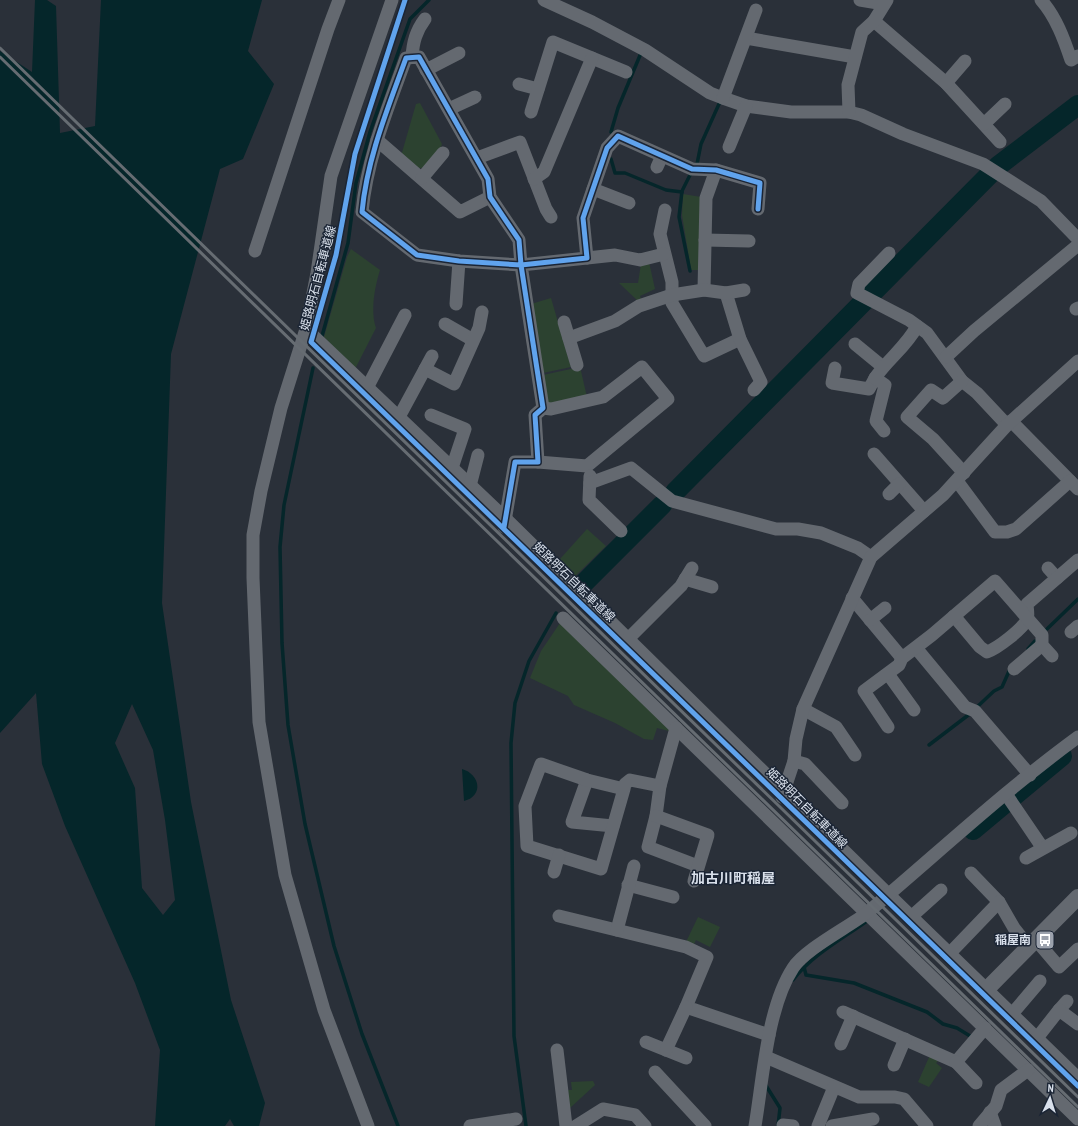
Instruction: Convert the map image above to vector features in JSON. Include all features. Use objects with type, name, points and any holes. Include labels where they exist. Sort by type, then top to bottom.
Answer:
[{"type":"street","points":[[256,251],[328,29],[339,0]]},
{"type":"street","points":[[368,1126],[324,1010],[285,875],[259,722],[253,578],[253,535],[261,491],[282,408],[306,329],[317,273],[331,176],[392,0]]},
{"type":"street","points":[[544,0],[592,22],[645,50],[710,93],[723,98],[746,106],[791,112],[848,112],[861,115],[903,134],[983,164],[1041,201],[1078,239]]},
{"type":"street","points":[[848,112],[848,85],[862,32],[874,21],[886,2],[860,0]]},
{"type":"street","points":[[1041,0],[1049,9],[1053,30],[1071,60]]},
{"type":"street","points":[[723,98],[756,10]]},
{"type":"street","points":[[412,57],[413,43],[418,28],[426,18]]},
{"type":"street","points":[[874,21],[946,83],[1000,142]]},
{"type":"street","points":[[746,38],[855,57]]},
{"type":"street","points":[[531,112],[553,42],[626,72]]},
{"type":"street","points":[[426,70],[458,53]]},
{"type":"street","points":[[543,408],[521,265],[519,240],[490,197],[488,179],[419,57],[406,58],[377,140],[364,188],[362,212],[417,255],[459,261],[521,265],[615,255],[640,260],[664,254]]},
{"type":"street","points":[[534,179],[544,172],[592,58]]},
{"type":"street","points":[[946,83],[965,61]]},
{"type":"street","points":[[519,84],[538,89]]},
{"type":"street","points":[[449,109],[474,97]]},
{"type":"street","points":[[984,124],[1005,104]]},
{"type":"street","points":[[729,147],[746,106]]},
{"type":"street","points":[[586,258],[583,218],[607,148],[618,136],[659,161],[692,169],[716,170],[761,178],[758,209]]},
{"type":"street","points":[[377,140],[460,212],[490,197]]},
{"type":"street","points":[[477,158],[520,142],[545,213]]},
{"type":"street","points":[[422,178],[443,153]]},
{"type":"street","points":[[704,290],[706,198],[716,170]]},
{"type":"street","points":[[592,189],[629,203]]},
{"type":"street","points":[[665,210],[660,234],[672,282],[672,303],[704,356],[740,339]]},
{"type":"street","points":[[705,240],[749,241]]},
{"type":"street","points":[[946,357],[974,331],[1078,244]]},
{"type":"street","points":[[889,253],[859,284],[857,293],[927,333],[946,357],[962,381],[977,393],[1074,485],[1016,529],[1007,532],[996,532],[933,439],[908,417],[931,390],[943,398],[962,381]]},
{"type":"street","points":[[456,304],[459,261]]},
{"type":"street","points":[[569,338],[615,321],[639,306],[672,295],[704,290],[726,293],[744,290]]},
{"type":"street","points":[[726,293],[740,339],[760,382],[754,390]]},
{"type":"street","points":[[426,369],[454,384],[479,328],[482,312]]},
{"type":"street","points":[[368,388],[405,315]]},
{"type":"street","points":[[564,322],[577,365]]},
{"type":"street","points":[[445,324],[474,340]]},
{"type":"street","points":[[835,368],[832,383],[869,389],[883,367],[911,338],[917,326]]},
{"type":"street","points":[[306,329],[452,468],[505,523],[628,639],[782,794],[950,953],[1078,1078]]},
{"type":"street","points":[[855,344],[883,367]]},
{"type":"street","points":[[399,417],[432,356]]},
{"type":"street","points":[[782,794],[794,761],[796,739],[804,709],[870,557],[944,495],[1009,423],[1078,361]]},
{"type":"street","points":[[505,523],[515,462],[538,462],[587,466],[668,400],[642,367],[603,397],[551,409],[543,408]]},
{"type":"street","points":[[876,378],[884,385],[876,421],[884,431]]},
{"type":"street","points":[[538,462],[535,416],[543,408]]},
{"type":"street","points":[[431,415],[465,429],[452,468]]},
{"type":"street","points":[[874,454],[924,511]]},
{"type":"street","points":[[470,486],[478,455]]},
{"type":"street","points":[[587,466],[590,474],[589,500],[599,517],[621,532]]},
{"type":"street","points":[[590,483],[631,468],[672,501],[769,527],[821,533],[858,548],[870,557]]},
{"type":"street","points":[[889,494],[899,484]]},
{"type":"street","points":[[954,616],[987,652],[995,649],[1022,626],[1028,618],[1027,604],[1078,560]]},
{"type":"street","points":[[628,639],[681,586],[692,568]]},
{"type":"street","points":[[1048,568],[1057,578]]},
{"type":"street","points":[[685,580],[712,587]]},
{"type":"street","points":[[888,727],[885,712],[864,691],[899,665],[902,658],[916,648],[995,581],[1042,635],[1042,645],[1052,656]]},
{"type":"street","points":[[852,598],[870,620],[885,644],[902,658]]},
{"type":"street","points":[[870,620],[885,608]]},
{"type":"street","points":[[563,618],[1078,1119]]},
{"type":"street","points":[[1014,669],[1042,645]]},
{"type":"street","points":[[916,648],[965,707],[975,711],[1030,775]]},
{"type":"street","points":[[888,674],[914,710]]},
{"type":"street","points":[[804,709],[836,727],[841,744],[856,755]]},
{"type":"street","points":[[676,728],[660,786],[656,816],[648,847],[698,866]]},
{"type":"street","points":[[755,1126],[770,1059],[769,1035],[782,988],[797,962],[866,913],[1006,794],[1078,737]]},
{"type":"street","points":[[794,761],[805,764],[826,794],[842,803]]},
{"type":"street","points":[[624,789],[587,780],[541,764],[525,806],[527,846],[601,869],[624,789],[625,784],[630,780],[660,786]]},
{"type":"street","points":[[587,780],[572,822],[613,826]]},
{"type":"street","points":[[1006,794],[1042,847]]},
{"type":"street","points":[[656,816],[708,835],[694,881]]},
{"type":"street","points":[[1026,858],[1042,847],[1071,833]]},
{"type":"street","points":[[554,872],[559,856]]},
{"type":"street","points":[[617,930],[634,866]]},
{"type":"street","points":[[971,873],[999,902],[1014,928],[1059,967],[1078,949]]},
{"type":"street","points":[[628,885],[673,898]]},
{"type":"street","points":[[911,917],[941,890]]},
{"type":"street","points":[[987,989],[1078,897]]},
{"type":"street","points":[[950,953],[999,902]]},
{"type":"street","points":[[559,916],[686,947],[707,957],[686,1008],[666,1050]]},
{"type":"street","points":[[1012,1014],[1040,981]]},
{"type":"street","points":[[1037,1038],[1063,1006],[1078,1024]]},
{"type":"street","points":[[686,1008],[769,1035]]},
{"type":"street","points":[[841,1044],[848,1014],[956,1062],[976,1083]]},
{"type":"street","points":[[956,1062],[985,1028]]},
{"type":"street","points":[[894,1065],[905,1039]]},
{"type":"street","points":[[646,1042],[686,1058]]},
{"type":"street","points":[[557,1050],[566,1126]]},
{"type":"street","points":[[770,1059],[859,1097],[895,1096],[904,1099],[927,1126]]},
{"type":"street","points":[[979,1126],[996,1106],[1001,1090],[1028,1070]]},
{"type":"street","points":[[655,1072],[705,1126]]},
{"type":"street","points":[[818,1126],[834,1087]]},
{"type":"street","points":[[576,1126],[603,1109],[635,1115],[645,1126]]},
{"type":"street","points":[[990,1112],[995,1126]]},
{"type":"street","points":[[470,1126],[516,1118]]},
{"type":"street","points":[[832,1126],[873,1119]]},
{"type":"shaded area","points":[[35,0],[47,0],[56,6],[60,133],[95,126],[101,0],[262,0],[248,51],[274,84],[243,159],[220,169],[171,354],[162,603],[191,802],[231,1000],[265,1103],[259,1126],[234,1126],[230,1119],[225,1126],[155,1126],[160,1050],[135,983],[65,826],[42,764],[36,693],[0,733],[0,51],[32,72]],"holes":[[[132,704],[153,750],[165,820],[175,900],[163,915],[142,888],[135,788],[115,743]]]},
{"type":"shaded area","points":[[420,103],[442,144],[440,150],[424,168],[415,168],[401,156],[416,104]]},
{"type":"shaded area","points":[[683,194],[701,197],[699,270],[691,270],[682,215]]},
{"type":"shaded area","points":[[351,249],[380,270],[376,283],[373,306],[376,328],[355,369],[324,337],[347,257]]},
{"type":"shaded area","points":[[649,262],[655,289],[640,296],[642,301],[638,301],[619,283],[638,283],[641,264]]},
{"type":"shaded area","points":[[551,298],[571,367],[543,373],[531,304]]},
{"type":"shaded area","points":[[580,367],[587,397],[551,405],[546,400],[543,375]]},
{"type":"shaded area","points":[[587,529],[606,546],[575,576],[561,563],[560,559]]},
{"type":"shaded area","points":[[560,623],[667,726],[669,731],[657,728],[653,740],[644,739],[615,723],[574,705],[568,696],[530,678],[541,651]]},
{"type":"shaded area","points":[[462,769],[473,775],[477,785],[475,795],[464,801]]},
{"type":"shaded area","points":[[698,917],[720,927],[710,947],[696,940],[693,946],[686,942]]},
{"type":"shaded area","points":[[930,1055],[939,1060],[936,1063],[942,1068],[929,1087],[918,1082]]},
{"type":"shaded area","points":[[593,1081],[595,1085],[570,1108],[568,1090],[572,1090],[571,1082]]},
{"type":"waterway","points":[[322,336],[348,243],[356,183],[370,132],[410,19],[429,0]]},
{"type":"waterway","points":[[611,132],[618,108],[641,53]]},
{"type":"waterway","points":[[697,164],[701,144],[719,104]]},
{"type":"waterway","points":[[675,492],[998,166],[1078,105]]},
{"type":"waterway","points":[[611,159],[615,173],[625,173],[666,190],[682,192]]},
{"type":"waterway","points":[[690,271],[679,217],[682,191],[691,173]]},
{"type":"waterway","points":[[313,368],[284,505],[280,547],[282,643],[288,725],[305,824],[334,946],[362,1034],[398,1126]]},
{"type":"waterway","points":[[584,583],[662,505]]},
{"type":"waterway","points":[[1047,629],[1078,599]]},
{"type":"waterway","points":[[526,1126],[514,1036],[511,743],[515,703],[529,661],[556,613]]},
{"type":"waterway","points":[[1028,649],[1035,641]]},
{"type":"waterway","points":[[977,707],[994,691],[1002,687],[1010,669]]},
{"type":"waterway","points":[[929,745],[971,713]]},
{"type":"waterway","points":[[973,830],[1062,756]]},
{"type":"waterway","points":[[793,980],[818,955],[867,921]]},
{"type":"waterway","points":[[804,967],[806,975],[854,983],[927,1012],[943,1024],[957,1028],[970,1036]]},
{"type":"waterway","points":[[765,1084],[780,1108],[778,1126]]},
{"type":"railway","points":[[0,48],[1078,1097]]},
{"type":"railway","points":[[0,57],[1078,1107]]},
{"type":"cycle path","name":"姫路明石自転車道線","points":[[405,0],[355,154],[336,255],[311,342],[1078,1086]]},
{"type":"cycle path","points":[[504,527],[515,462],[538,462],[535,415],[543,408],[521,265],[519,240],[490,197],[488,179],[419,57],[406,58],[385,114],[373,153],[368,172],[362,212],[417,255],[459,261],[521,265],[587,258],[583,218],[607,148],[618,136],[692,169],[716,170],[760,183],[758,209]]},
{"type":"place","name":"稲屋南","points":[[1045,940]]},
{"type":"district","name":"加古川町稲屋","points":[[733,878]]}]
